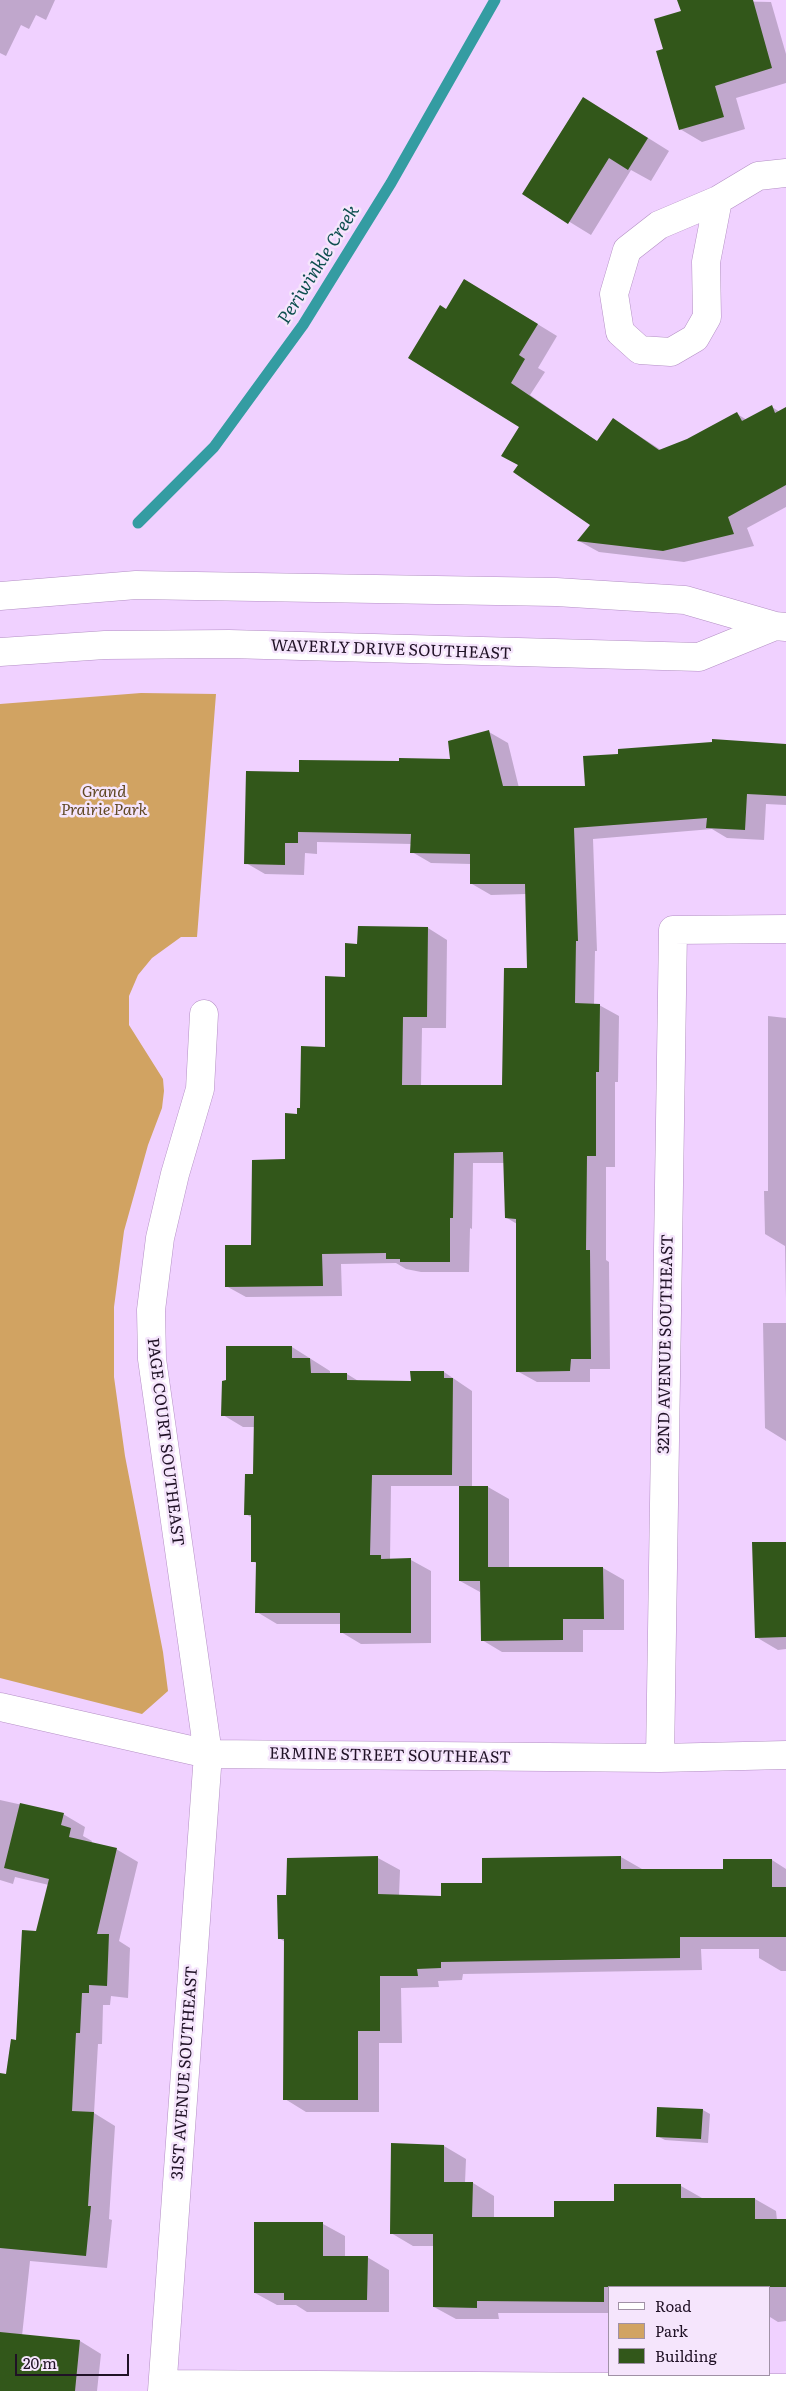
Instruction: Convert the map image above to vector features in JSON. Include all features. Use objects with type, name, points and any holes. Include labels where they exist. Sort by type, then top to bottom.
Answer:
[{"type":"street","points":[[718,200],[706,262],[707,317],[695,338],[671,352],[640,350],[620,332],[614,294],[627,250],[659,225],[718,200],[758,176],[786,173]]},
{"type":"street","name":"WAVERLY DRIVE SOUTHEAST","points":[[0,596],[136,585],[556,592],[685,600],[781,627]]},
{"type":"street","name":"WAVERLY DRIVE SOUTHEAST","points":[[0,652],[105,645],[228,644],[699,657],[781,627]]},
{"type":"street","name":"32ND AVENUE SOUTHEAST","points":[[660,1758],[673,930],[786,929]]},
{"type":"street","name":"PAGE COURT SOUTHEAST","points":[[204,1014],[200,1089],[160,1238],[151,1310],[152,1360],[208,1754]]},
{"type":"street","name":"ERMINE STREET SOUTHEAST","points":[[0,1707],[208,1754],[660,1758],[786,1756]]},
{"type":"street","name":"31ST AVENUE SOUTHEAST","points":[[163,2387],[208,1754]]},
{"type":"street","points":[[163,2387],[786,2388]]},
{"type":"green space","name":"Grand Prairie Park","points":[[141,693],[216,694],[197,937],[181,937],[152,958],[138,975],[129,996],[129,1025],[163,1079],[164,1091],[162,1108],[148,1145],[124,1231],[114,1307],[114,1377],[125,1456],[163,1652],[168,1691],[142,1714],[0,1678],[0,704]]},
{"type":"building","points":[[677,0],[753,0],[772,68],[715,86],[724,117],[679,130],[656,51],[663,49],[654,19],[681,11]]},
{"type":"building","points":[[583,97],[648,138],[628,170],[609,158],[568,224],[522,194]]},
{"type":"building","points":[[464,279],[538,324],[519,355],[525,359],[511,383],[597,441],[613,418],[659,450],[687,439],[737,412],[742,421],[772,405],[775,413],[786,407],[786,485],[728,517],[734,534],[663,551],[577,541],[590,525],[513,472],[518,465],[501,456],[519,427],[408,358],[440,305],[446,309]]},
{"type":"building","points":[[489,730],[503,786],[585,786],[583,756],[618,754],[618,749],[712,742],[712,739],[786,744],[786,796],[747,794],[745,830],[706,828],[707,818],[574,828],[578,941],[576,941],[575,1003],[600,1004],[599,1072],[596,1072],[596,1156],[587,1156],[586,1250],[590,1250],[591,1359],[571,1359],[570,1371],[516,1372],[516,1219],[505,1218],[503,1152],[454,1153],[453,1218],[450,1218],[450,1262],[400,1262],[400,1259],[386,1259],[386,1253],[322,1254],[323,1286],[225,1287],[225,1245],[251,1245],[252,1160],[285,1159],[285,1113],[297,1114],[297,1108],[300,1108],[301,1046],[325,1047],[325,976],[345,977],[345,943],[357,944],[358,926],[428,927],[427,1017],[403,1017],[402,1085],[502,1085],[504,968],[527,968],[525,884],[470,884],[470,854],[410,853],[411,834],[298,832],[298,843],[285,843],[285,865],[244,864],[246,771],[299,772],[299,760],[399,761],[399,758],[450,759],[448,741]]},
{"type":"building","points":[[226,1346],[292,1346],[292,1358],[310,1358],[311,1373],[347,1373],[347,1380],[411,1381],[410,1371],[444,1371],[444,1378],[453,1378],[452,1475],[372,1475],[370,1555],[381,1555],[381,1559],[411,1558],[411,1633],[340,1633],[340,1613],[255,1613],[256,1562],[251,1562],[251,1515],[244,1515],[245,1474],[253,1474],[254,1416],[221,1416],[222,1381],[226,1380]]},
{"type":"building","points":[[459,1486],[488,1486],[488,1567],[603,1567],[604,1619],[563,1619],[563,1640],[481,1641],[480,1581],[459,1581]]},
{"type":"building","points":[[752,1542],[786,1542],[786,1637],[755,1638]]},
{"type":"building","points":[[20,1803],[64,1813],[61,1825],[71,1828],[69,1837],[117,1848],[97,1934],[109,1934],[107,1986],[89,1985],[89,1993],[82,1993],[80,2033],[76,2033],[72,2111],[94,2112],[88,2206],[91,2206],[86,2256],[0,2248],[0,2073],[6,2074],[11,2039],[16,2040],[22,1930],[36,1931],[49,1879],[4,1868]]},
{"type":"building","points":[[378,1856],[378,1894],[441,1896],[441,1883],[482,1883],[482,1858],[621,1856],[621,1869],[723,1869],[723,1859],[772,1859],[772,1887],[786,1887],[786,1937],[680,1937],[680,1958],[441,1962],[441,1968],[417,1969],[418,1976],[380,1976],[380,2031],[358,2031],[358,2100],[283,2100],[284,1939],[278,1939],[277,1895],[286,1895],[287,1858]]},
{"type":"building","points":[[657,2107],[703,2109],[701,2139],[656,2137]]},
{"type":"building","points":[[391,2143],[444,2145],[444,2182],[473,2182],[472,2217],[554,2217],[554,2201],[614,2201],[614,2184],[681,2184],[681,2198],[755,2198],[755,2219],[786,2219],[786,2287],[608,2286],[604,2287],[604,2302],[477,2301],[477,2308],[433,2307],[433,2234],[390,2234]]},
{"type":"building","points":[[254,2222],[323,2222],[323,2256],[368,2256],[367,2300],[284,2300],[284,2293],[254,2293]]},
{"type":"building","points":[[0,2332],[80,2340],[75,2391],[0,2391]]},
{"type":"waterway","name":"Periwinkle Creek","points":[[138,523],[214,447],[303,325],[391,183],[495,0]]}]
